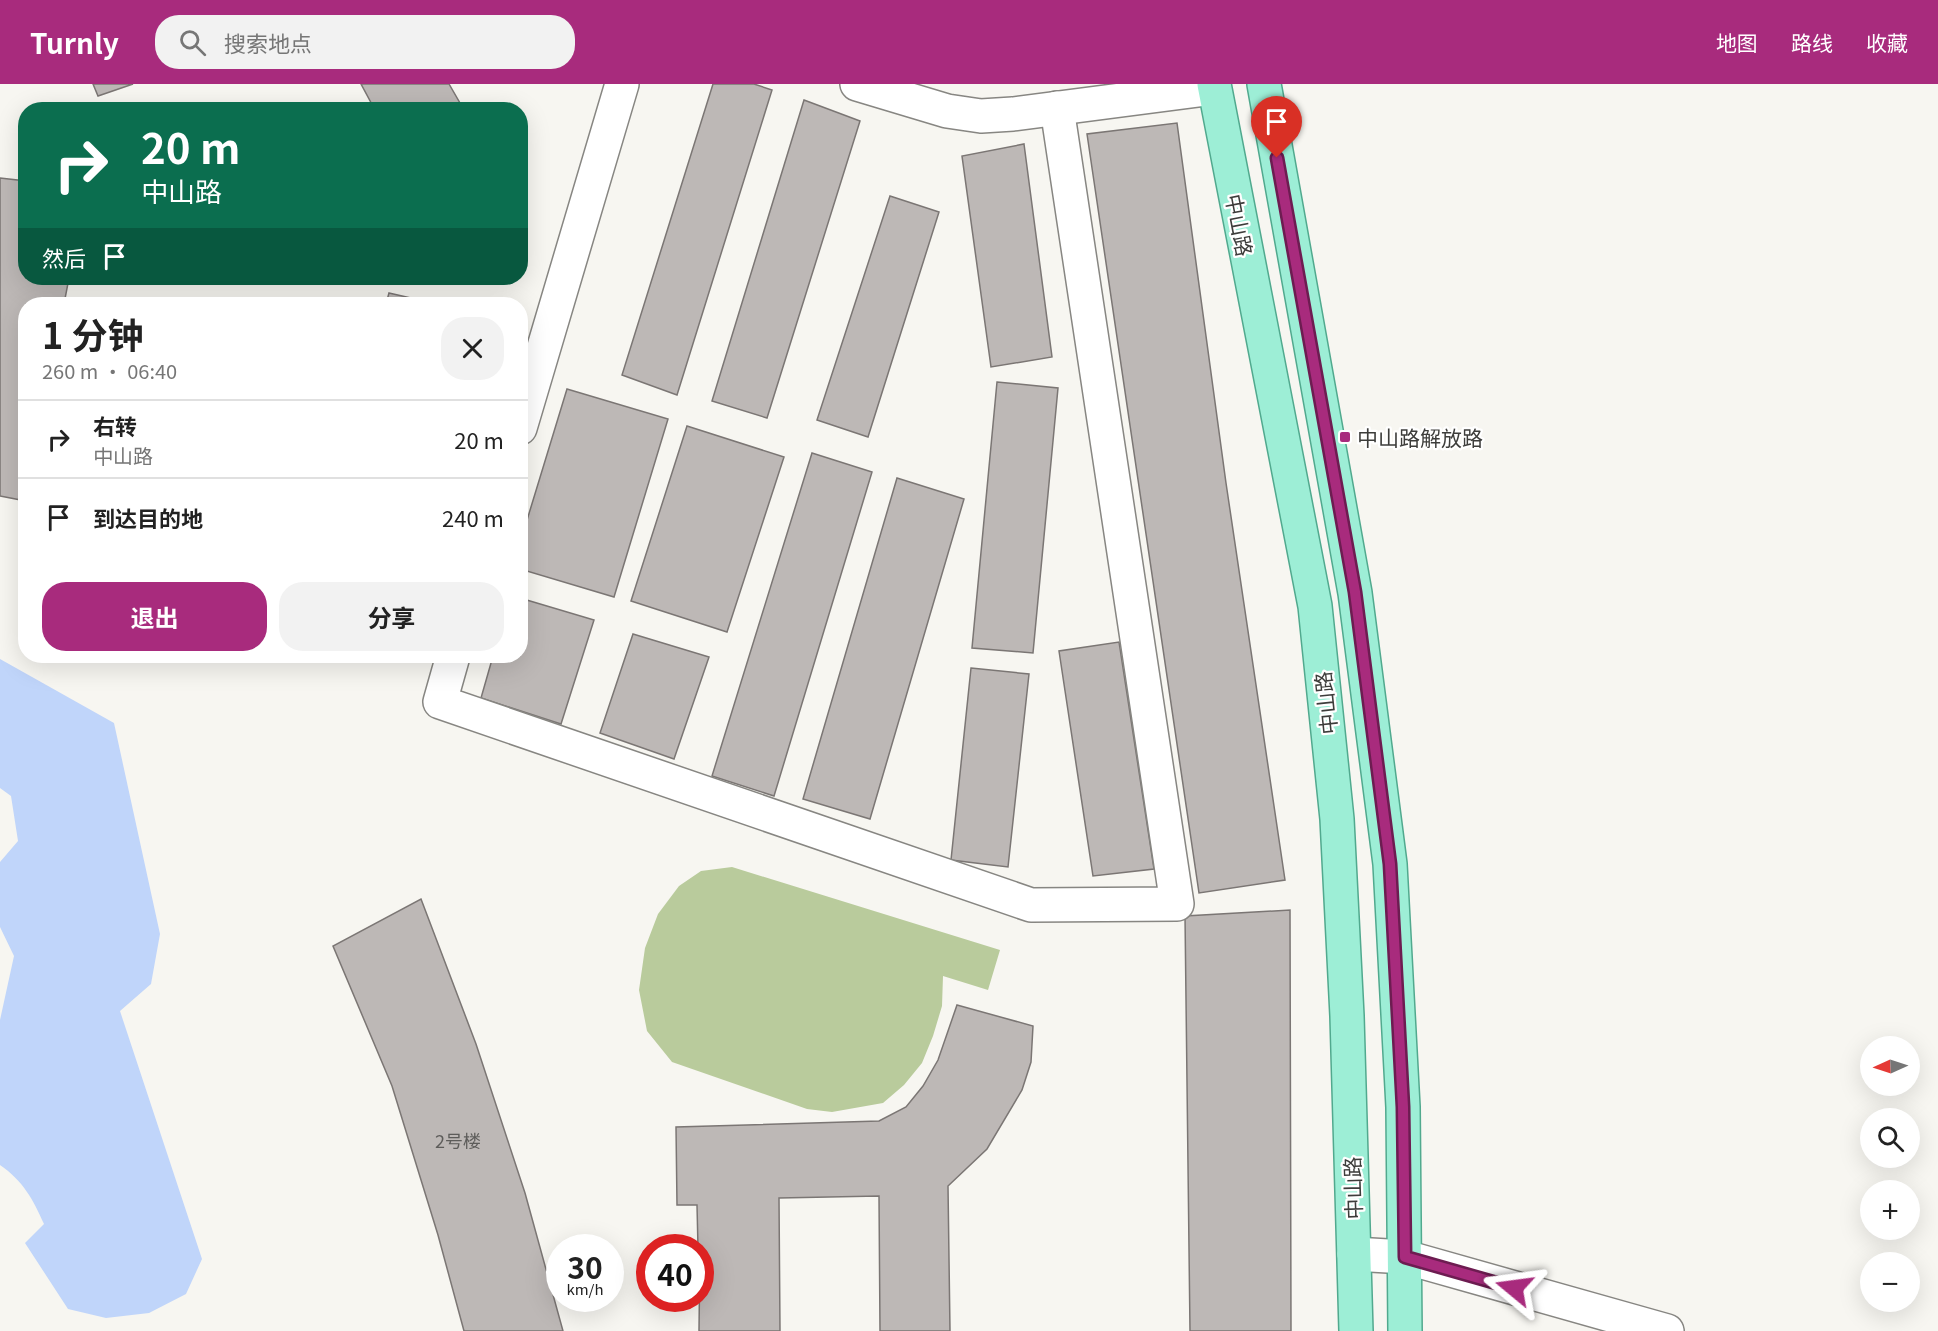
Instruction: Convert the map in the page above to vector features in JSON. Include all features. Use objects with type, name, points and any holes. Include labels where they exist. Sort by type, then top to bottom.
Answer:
[{"type":"main road","name":"中山路","points":[[1264,84],[1355,592],[1390,864],[1403,1107],[1405,1331]]},
{"type":"main road","name":"中山路","points":[[1214,86],[1315,606],[1337,819],[1347,1016],[1356,1331]]},
{"type":"street","points":[[528,401],[622,84]]},
{"type":"street","points":[[856,84],[947,111],[981,116],[1214,86]]},
{"type":"street","points":[[451,663],[440,702],[1031,905],[1177,904],[1057,108]]},
{"type":"street","points":[[1354,1254],[1405,1257],[1667,1331]]},
{"type":"green space","points":[[732,867],[1000,950],[988,990],[943,976],[942,1006],[922,1063],[904,1085],[883,1103],[832,1112],[807,1109],[672,1062],[647,1031],[639,990],[645,948],[658,914],[679,886],[701,871]]},
{"type":"water","points":[[0,659],[114,723],[160,934],[151,984],[120,1011],[202,1259],[186,1294],[149,1313],[106,1318],[68,1309],[25,1243],[44,1224],[40,1215],[21,1184],[0,1165],[0,1020],[14,956],[0,927],[0,862],[18,841],[11,796],[0,788]]},
{"type":"building","points":[[93,84],[133,84],[98,96]]},
{"type":"building","points":[[361,84],[449,84],[459,102],[371,102]]},
{"type":"building","points":[[713,84],[754,84],[772,90],[677,395],[622,375]]},
{"type":"building","points":[[804,100],[860,121],[767,418],[712,401]]},
{"type":"building","points":[[1177,123],[1226,483],[1285,880],[1199,893],[1087,134]]},
{"type":"building","points":[[1024,144],[1052,357],[991,367],[962,156]]},
{"type":"building","points":[[0,178],[18,180],[18,285],[68,285],[65,297],[18,297],[18,499],[0,496]]},
{"type":"building","points":[[890,196],[939,212],[868,437],[817,420]]},
{"type":"building","points":[[389,293],[406,297],[388,297]]},
{"type":"building","points":[[997,382],[1058,388],[1033,653],[972,648]]},
{"type":"building","points":[[567,389],[668,419],[614,597],[528,571],[528,517]]},
{"type":"building","points":[[687,426],[784,457],[727,632],[631,601]]},
{"type":"building","points":[[812,453],[872,472],[774,796],[712,776]]},
{"type":"building","points":[[897,478],[964,499],[870,819],[803,799]]},
{"type":"building","points":[[528,600],[594,620],[561,724],[481,698],[491,663],[528,663]]},
{"type":"building","points":[[633,634],[709,657],[674,759],[600,733]]},
{"type":"building","points":[[1119,642],[1154,869],[1093,876],[1059,651]]},
{"type":"building","points":[[971,668],[1029,674],[1008,867],[951,860]]},
{"type":"building","points":[[421,899],[476,1044],[525,1193],[546,1269],[546,1312],[558,1312],[563,1331],[464,1331],[438,1235],[392,1086],[333,946]]},
{"type":"building","points":[[1290,910],[1291,1331],[1190,1331],[1185,916]]},
{"type":"building","points":[[957,1005],[1033,1026],[1031,1062],[1022,1090],[987,1149],[948,1186],[950,1331],[880,1331],[879,1196],[779,1198],[780,1331],[699,1331],[699,1312],[714,1312],[714,1234],[698,1234],[697,1205],[677,1205],[676,1127],[879,1121],[906,1107],[923,1086],[938,1060]]},
{"type":"place","name":"中山路解放路","points":[[1345,437]]},
{"type":"route","points":[[1277,158],[1355,592],[1390,864],[1403,1107],[1405,1257],[1514,1288]]}]
